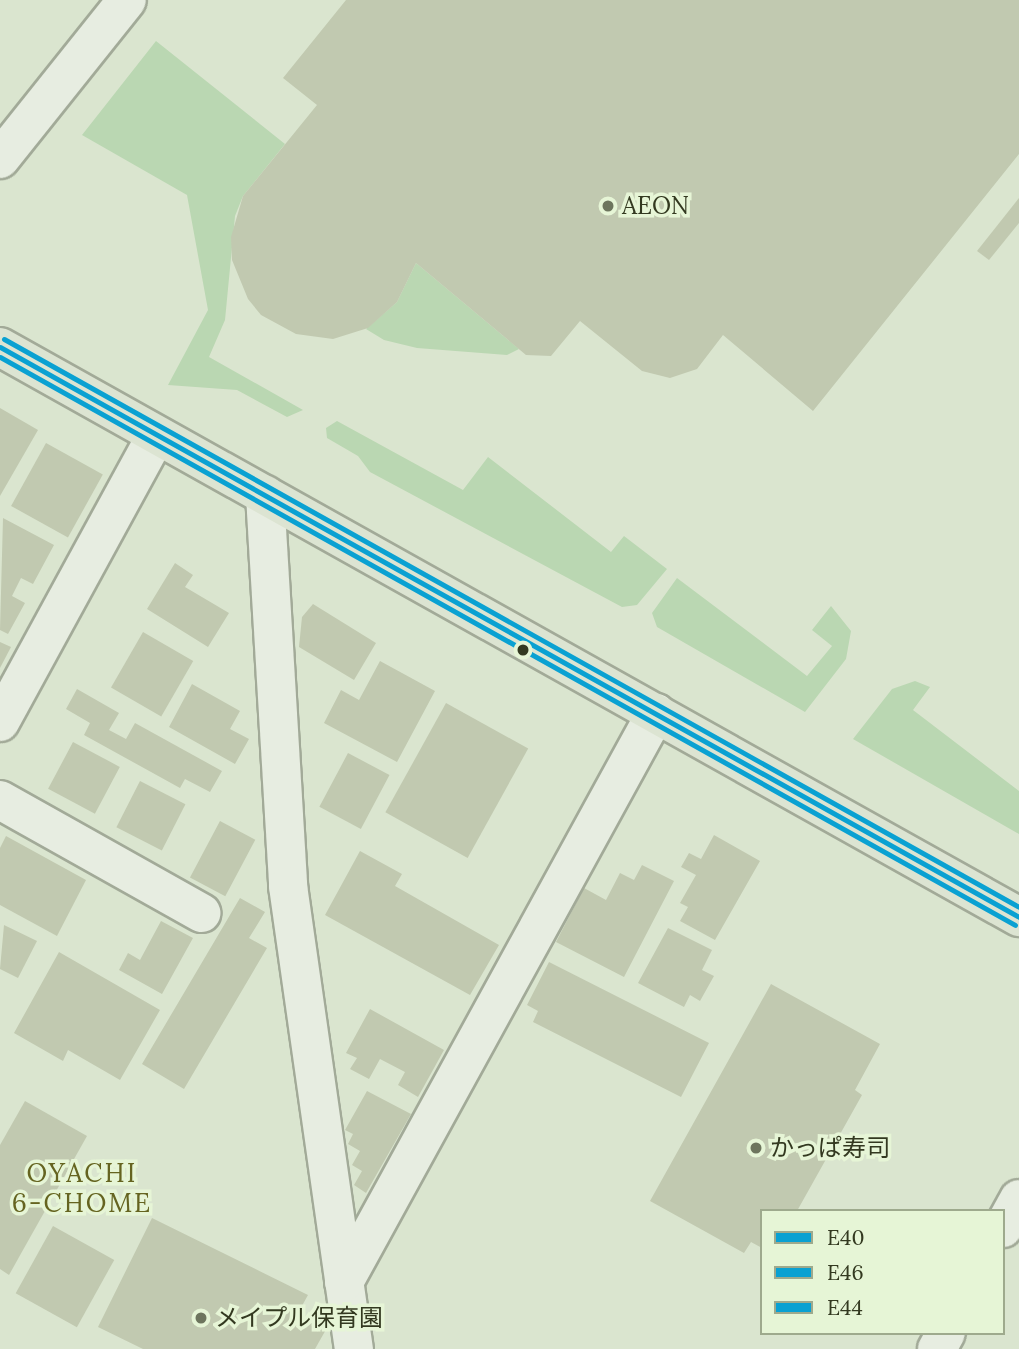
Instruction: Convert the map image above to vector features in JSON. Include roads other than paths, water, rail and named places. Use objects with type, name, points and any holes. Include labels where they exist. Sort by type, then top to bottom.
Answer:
[{"type":"main road","points":[[0,347],[1019,917]]},
{"type":"street","points":[[0,159],[127,0]]},
{"type":"street","points":[[0,722],[156,436]]},
{"type":"street","points":[[265,495],[288,886],[354,1349]]},
{"type":"street","points":[[344,1282],[656,713]]},
{"type":"street","points":[[0,800],[201,913]]},
{"type":"street","points":[[1005,1224],[1019,1199]]},
{"type":"place","name":"AEON","points":[[608,206]]},
{"type":"place","name":"かっぱ寿司","points":[[756,1148]]},
{"type":"place","name":"メイプル保育園","points":[[201,1318]]},
{"type":"district","name":"OYACHI 6-CHOME","points":[[82,1188]]}]
